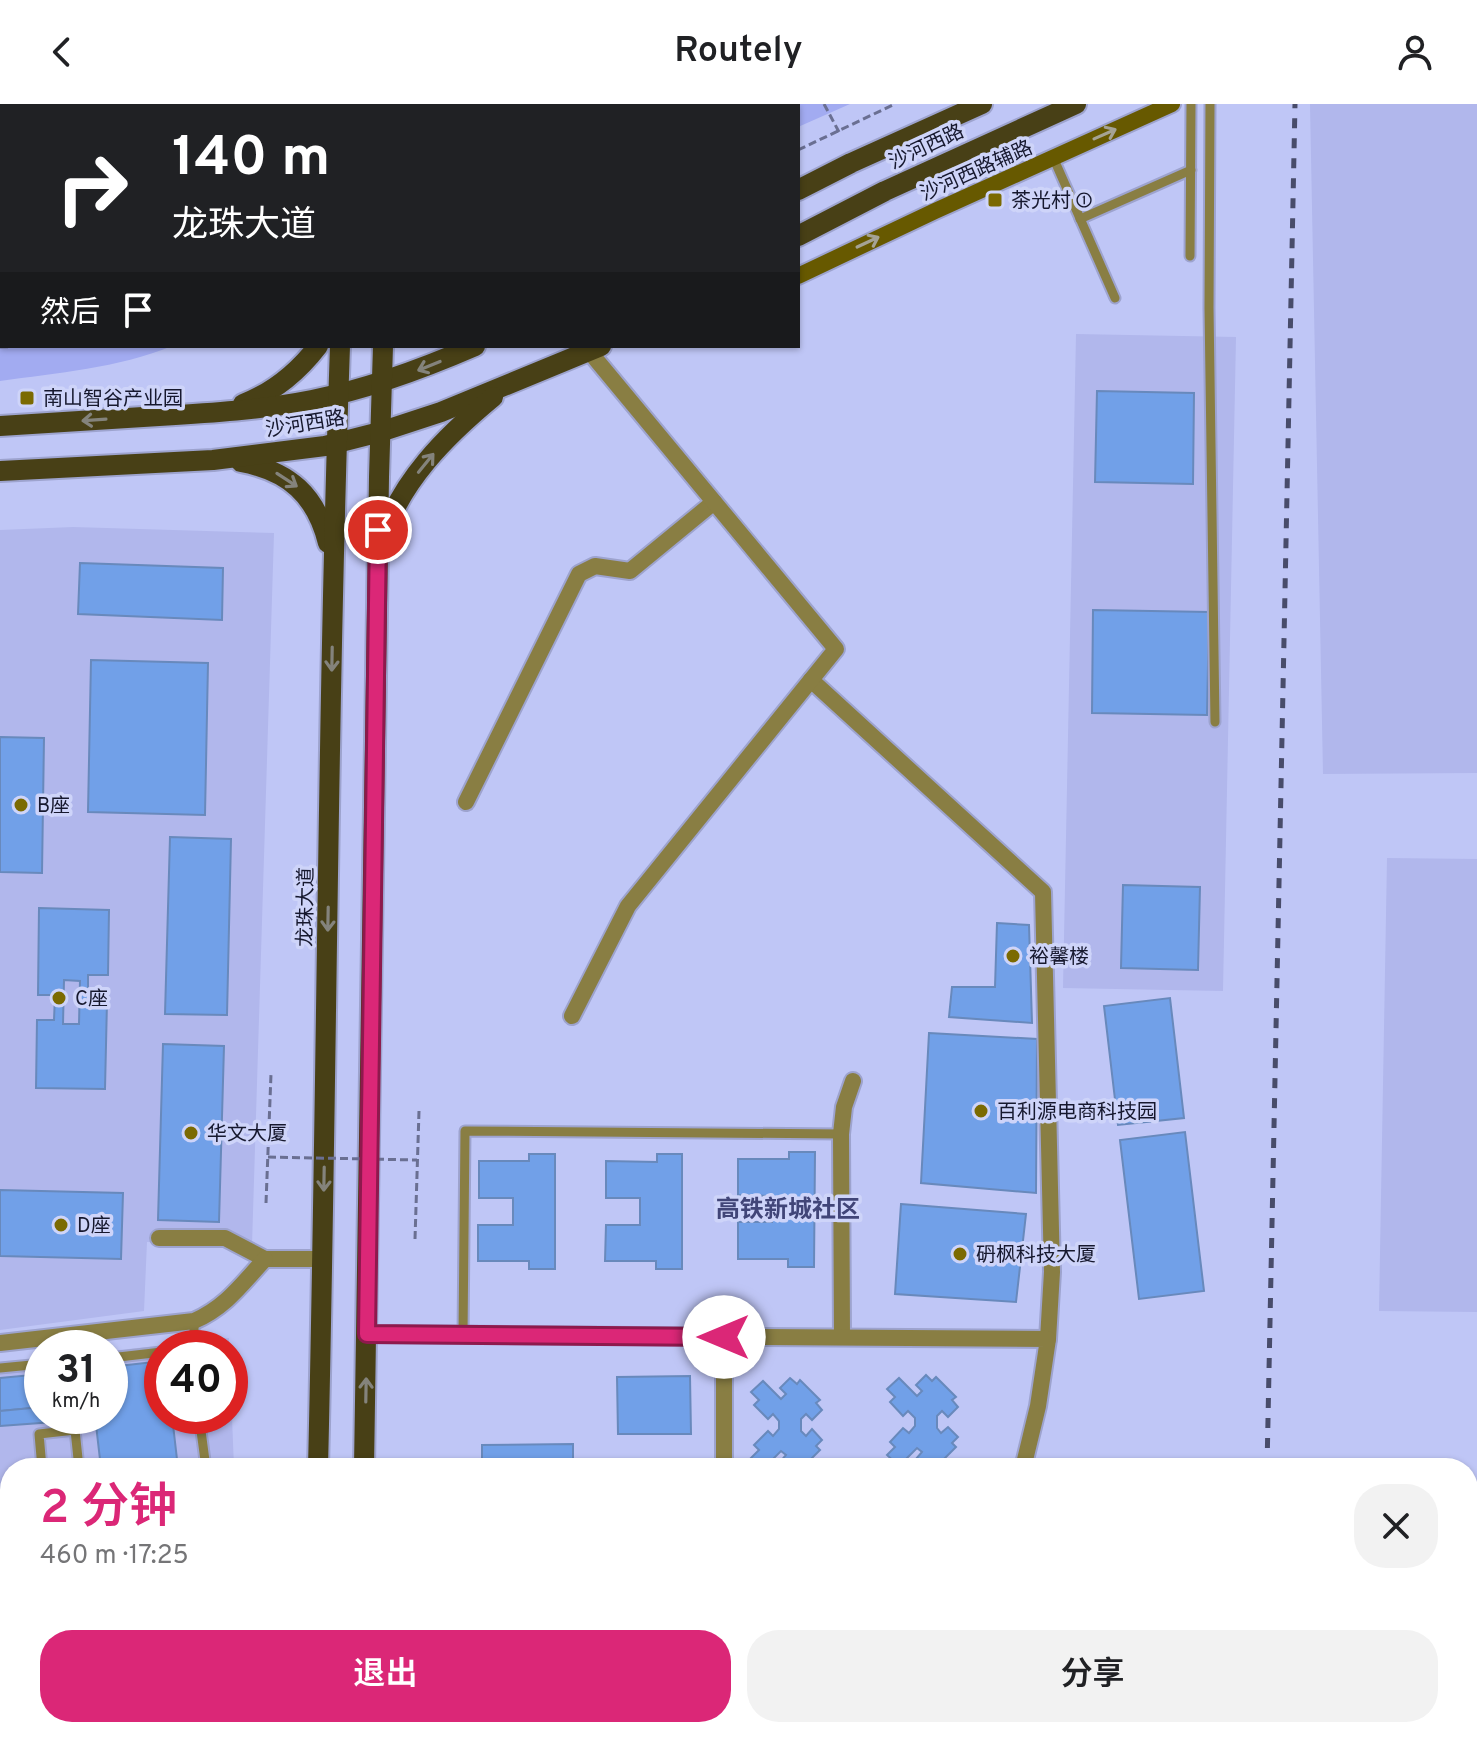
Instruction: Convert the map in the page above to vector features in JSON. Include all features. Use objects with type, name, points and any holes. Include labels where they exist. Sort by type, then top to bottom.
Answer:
[{"type":"main road","name":"沙河西路","points":[[800,189],[982,104]]},
{"type":"main road","name":"沙河西路","points":[[800,235],[896,185],[1076,104]]},
{"type":"main road","name":"沙河西路辅路","points":[[800,275],[1172,104]]},
{"type":"main road","points":[[218,412],[269,392],[303,365],[316,348]]},
{"type":"main road","name":"龙珠大道","points":[[318,1458],[340,348]]},
{"type":"main road","points":[[364,1458],[383,348]]},
{"type":"main road","name":"沙河西路","points":[[0,426],[257,409],[339,394],[382,382],[470,348]]},
{"type":"main road","name":"沙河西路","points":[[0,471],[213,460],[337,443],[441,412],[595,349]]},
{"type":"main road","points":[[378,556],[386,527],[400,500],[430,458],[480,408],[517,381]]},
{"type":"main road","points":[[213,460],[262,467],[282,476],[304,493],[324,527],[333,581]]},
{"type":"street","points":[[572,1016],[628,906],[836,649],[714,502],[595,349]]},
{"type":"street","points":[[466,802],[579,574],[595,566],[630,571],[714,502]]},
{"type":"street","points":[[811,680],[1043,892],[1052,1272],[1048,1339],[1038,1406],[1025,1458]]},
{"type":"street","points":[[842,1337],[841,1134],[844,1107],[853,1081]]},
{"type":"street","points":[[159,1238],[225,1238],[265,1259],[323,1259]]},
{"type":"street","points":[[128,1332],[194,1321],[211,1314],[265,1259]]},
{"type":"street","points":[[367,1334],[1048,1339]]},
{"type":"street","points":[[724,1337],[724,1458]]},
{"type":"street","points":[[0,1343],[24,1342]]},
{"type":"lane","points":[[1190,256],[1191,104]]},
{"type":"lane","points":[[1210,104],[1209,308],[1215,722]]},
{"type":"lane","points":[[1053,157],[1115,298]]},
{"type":"lane","points":[[1080,219],[1191,170]]},
{"type":"lane","points":[[463,1335],[465,1131],[841,1134]]},
{"type":"lane","points":[[194,1321],[194,1330]]},
{"type":"lane","points":[[0,1368],[24,1366]]},
{"type":"lane","points":[[39,1434],[41,1458]]},
{"type":"lane","points":[[75,1434],[78,1458]]},
{"type":"lane","points":[[201,1434],[205,1458]]},
{"type":"path","points":[[824,104],[839,132]]},
{"type":"path","points":[[800,149],[895,104]]},
{"type":"path","points":[[266,1203],[271,1074]]},
{"type":"path","points":[[415,1239],[419,1111]]},
{"type":"path","points":[[268,1157],[417,1160]]},
{"type":"shaded area","points":[[800,104],[850,104],[800,126]]},
{"type":"shaded area","points":[[1310,104],[1477,104],[1477,773],[1323,774]]},
{"type":"shaded area","points":[[1076,334],[1236,337],[1223,991],[1063,988]]},
{"type":"shaded area","points":[[0,348],[166,348],[109,365],[0,381]]},
{"type":"shaded area","points":[[73,527],[274,533],[252,1245],[147,1242],[144,1311],[0,1330],[0,530]]},
{"type":"shaded area","points":[[1387,858],[1477,859],[1477,1312],[1379,1311]]},
{"type":"shaded area","points":[[144,1347],[144,1434],[233,1434],[234,1458],[0,1458],[0,1362],[24,1360],[24,1434],[128,1434],[128,1349]]},
{"type":"building","points":[[1097,391],[1194,393],[1193,484],[1095,482]]},
{"type":"building","points":[[80,563],[223,568],[222,620],[78,614]]},
{"type":"building","points":[[1093,610],[1209,612],[1207,715],[1092,713]]},
{"type":"building","points":[[91,660],[208,663],[205,815],[88,812]]},
{"type":"building","name":"B座","points":[[0,737],[44,738],[42,873],[0,872]]},
{"type":"building","points":[[170,837],[231,839],[227,1015],[165,1014]]},
{"type":"building","points":[[1123,885],[1200,887],[1198,970],[1121,968]]},
{"type":"building","name":"C座","points":[[39,908],[109,910],[108,975],[88,975],[88,1001],[107,1001],[105,1089],[36,1088],[37,1020],[54,1020],[55,995],[38,995]],"holes":[[[64,980],[80,981],[79,1024],[63,1024]]]},
{"type":"building","name":"裕馨楼","points":[[997,923],[1029,925],[1032,1023],[949,1017],[952,987],[995,987]]},
{"type":"building","points":[[1170,998],[1184,1118],[1118,1125],[1104,1006]]},
{"type":"building","name":"百利源电商科技园","points":[[929,1033],[1037,1039],[1036,1193],[921,1183]]},
{"type":"building","name":"华文大厦","points":[[163,1044],[224,1046],[219,1222],[158,1220]]},
{"type":"building","points":[[1185,1132],[1204,1291],[1139,1299],[1120,1140]]},
{"type":"building","points":[[789,1152],[815,1152],[814,1267],[788,1267],[788,1259],[738,1259],[738,1222],[772,1222],[772,1196],[738,1195],[738,1159],[789,1159]]},
{"type":"building","points":[[529,1154],[555,1154],[555,1269],[529,1269],[529,1261],[478,1261],[478,1225],[513,1225],[513,1198],[479,1198],[479,1161],[529,1161]]},
{"type":"building","points":[[657,1154],[682,1154],[682,1269],[656,1269],[656,1261],[605,1261],[606,1225],[640,1225],[640,1198],[606,1198],[606,1161],[657,1162]]},
{"type":"building","name":"D座","points":[[0,1190],[123,1193],[121,1259],[0,1256]]},
{"type":"building","name":"砃枫科技大厦","points":[[901,1204],[1026,1214],[1016,1302],[895,1294]]},
{"type":"building","points":[[144,1363],[144,1434],[174,1434],[177,1458],[100,1458],[97,1434],[128,1434],[128,1365]]},
{"type":"building","points":[[926,1375],[932,1381],[936,1377],[956,1397],[952,1400],[958,1407],[948,1417],[942,1411],[937,1416],[937,1428],[941,1433],[948,1427],[958,1437],[952,1443],[956,1447],[945,1458],[917,1458],[922,1452],[917,1448],[907,1458],[890,1458],[887,1455],[895,1447],[890,1442],[903,1428],[909,1433],[915,1426],[915,1418],[908,1411],[903,1416],[890,1402],[895,1397],[887,1389],[899,1378],[917,1396],[922,1391],[916,1385]]},
{"type":"building","points":[[24,1376],[24,1409],[0,1411],[0,1378]]},
{"type":"building","points":[[690,1376],[691,1434],[618,1434],[617,1377]]},
{"type":"building","points":[[790,1378],[797,1384],[800,1380],[820,1400],[816,1403],[822,1410],[812,1420],[806,1414],[801,1419],[801,1431],[806,1436],[812,1429],[822,1440],[816,1446],[820,1450],[812,1458],[783,1458],[786,1455],[781,1451],[774,1458],[751,1458],[759,1450],[754,1445],[768,1431],[773,1436],[779,1429],[779,1421],[773,1414],[768,1419],[754,1405],[759,1400],[751,1392],[763,1381],[781,1399],[786,1394],[780,1388]]},
{"type":"building","points":[[24,1409],[24,1424],[0,1426],[0,1411]]},
{"type":"building","points":[[573,1444],[573,1458],[482,1458],[482,1445]]},
{"type":"railway","points":[[1267,1458],[1295,104]]},
{"type":"place","name":"茶光村 ①","points":[[995,200]]},
{"type":"place","name":"南山智谷产业园","points":[[27,398]]},
{"type":"place","name":"B座","points":[[21,805]]},
{"type":"place","name":"裕馨楼","points":[[1013,956]]},
{"type":"place","name":"C座","points":[[59,998]]},
{"type":"place","name":"百利源电商科技园","points":[[981,1111]]},
{"type":"place","name":"华文大厦","points":[[191,1133]]},
{"type":"place","name":"D座","points":[[61,1225]]},
{"type":"place","name":"砃枫科技大厦","points":[[960,1254]]},
{"type":"district","name":"高铁新城社区","points":[[788,1209]]},
{"type":"route","points":[[378,530],[367,1334],[724,1337]]}]
